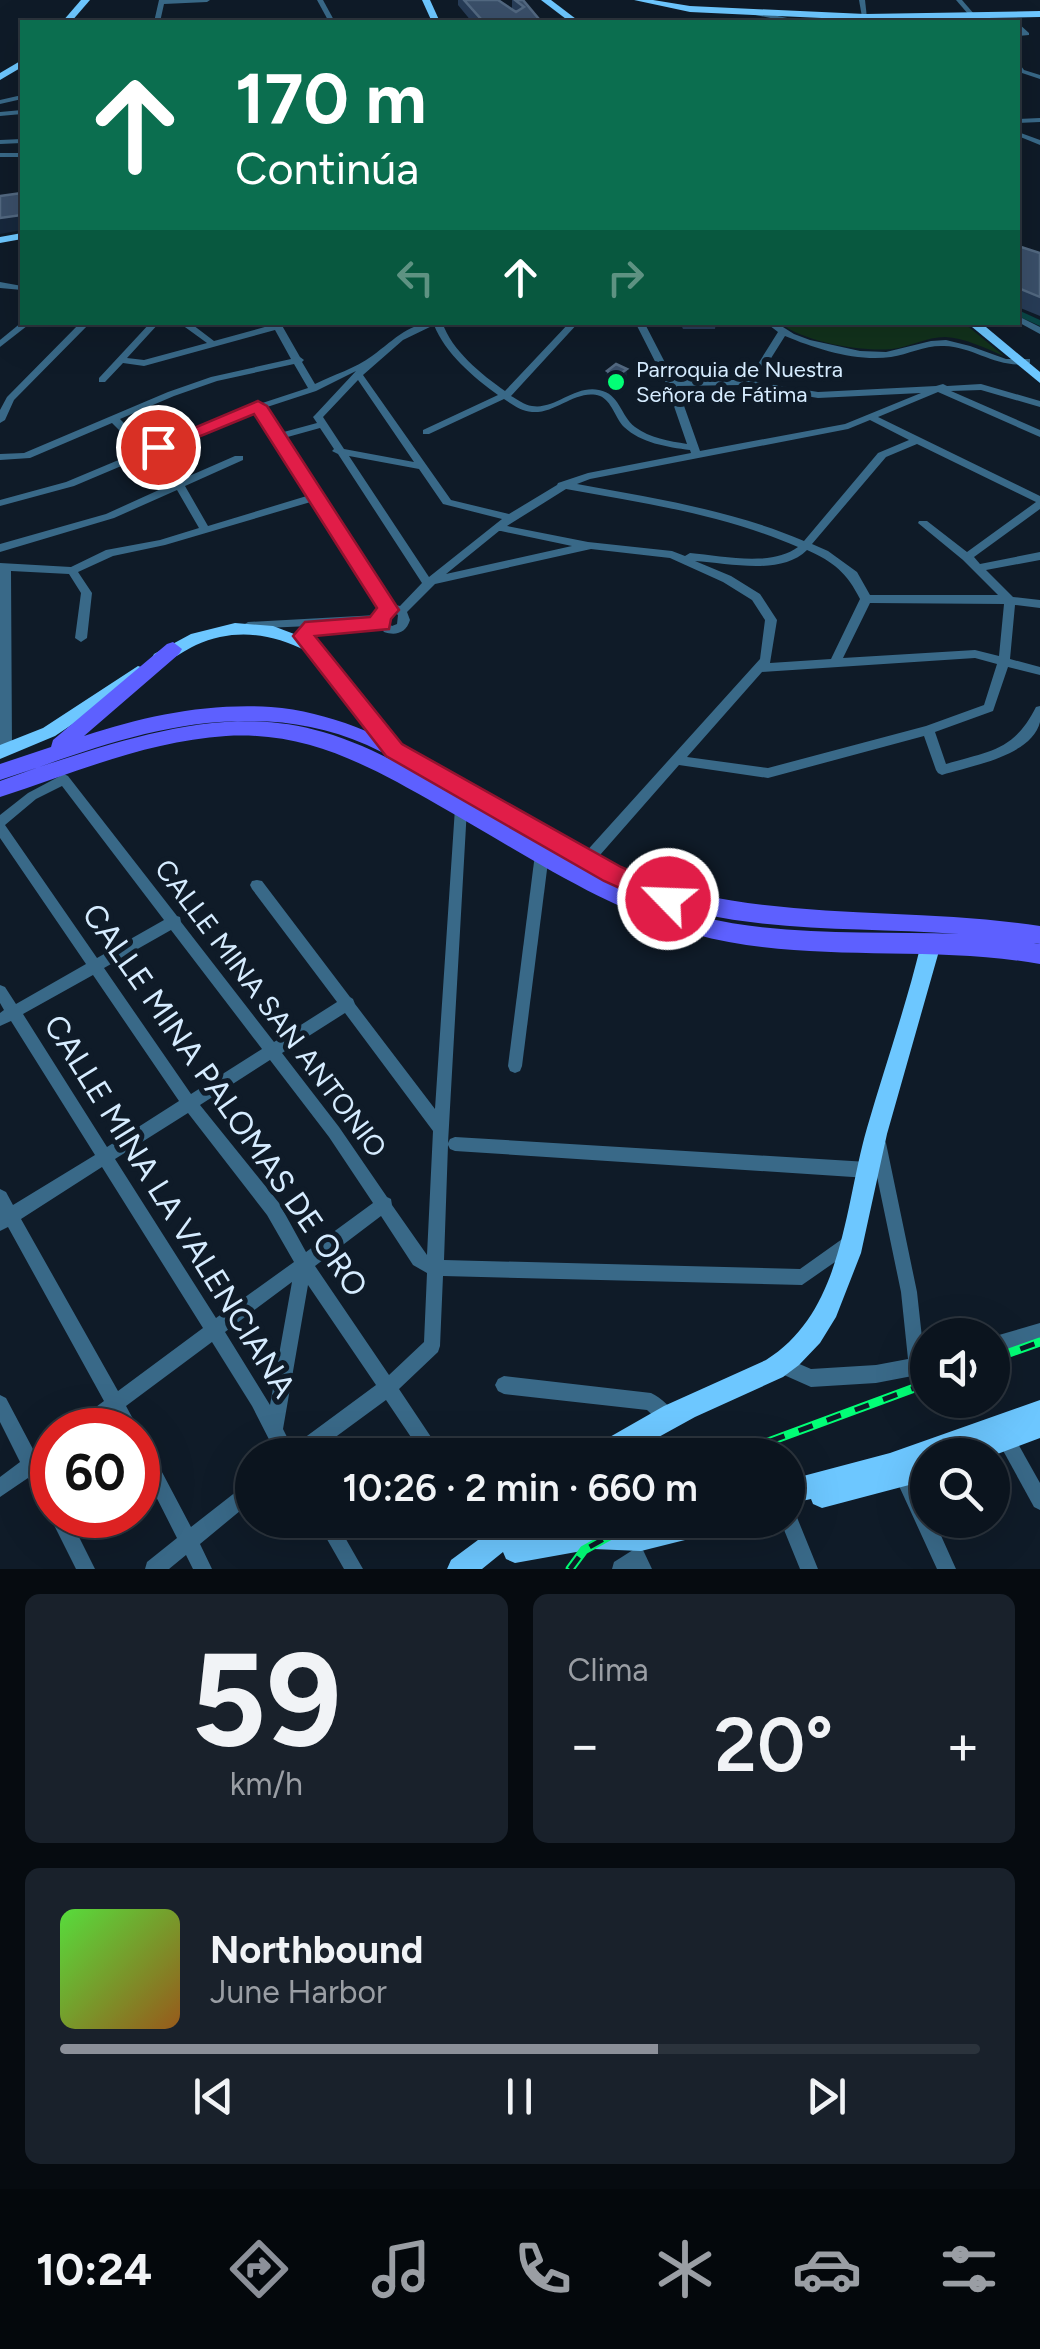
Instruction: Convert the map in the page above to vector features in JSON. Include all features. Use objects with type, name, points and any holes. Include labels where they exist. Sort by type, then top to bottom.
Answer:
[{"type":"main road","points":[[50,754],[173,649]]},
{"type":"main road","points":[[2,758],[50,754],[157,721],[237,711],[279,713],[329,724],[394,750],[650,892],[706,909],[751,916],[928,921],[1040,935]]},
{"type":"main road","points":[[64,779],[237,727]]},
{"type":"main road","points":[[0,789],[152,738],[199,729],[277,730],[346,746],[643,909],[722,932],[1040,954]]},
{"type":"street","points":[[68,20],[86,0]]},
{"type":"street","points":[[162,1],[206,0],[203,11]]},
{"type":"street","points":[[545,0],[573,20]]},
{"type":"street","points":[[638,0],[705,10],[865,17],[973,19],[1040,14]]},
{"type":"street","points":[[862,0],[865,17]]},
{"type":"street","points":[[960,0],[973,19]]},
{"type":"street","points":[[656,5],[685,20]]},
{"type":"street","points":[[689,20],[705,10]]},
{"type":"street","points":[[746,11],[788,20]]},
{"type":"street","points":[[0,286],[18,287]]},
{"type":"street","points":[[0,294],[18,287]]},
{"type":"street","points":[[0,344],[24,325]]},
{"type":"street","points":[[0,420],[10,399],[84,325]]},
{"type":"street","points":[[102,380],[153,325]]},
{"type":"street","points":[[186,325],[210,341]]},
{"type":"street","points":[[121,360],[144,363],[273,325]]},
{"type":"street","points":[[278,325],[313,389]]},
{"type":"street","points":[[0,503],[70,484],[258,406],[313,389],[374,359],[411,330],[426,325]]},
{"type":"street","points":[[436,325],[444,340],[513,403],[532,409],[588,392],[604,394],[615,402],[628,426],[647,438],[695,451]]},
{"type":"street","points":[[426,432],[504,395],[571,325]]},
{"type":"street","points":[[642,325],[671,383],[695,451]]},
{"type":"street","points":[[773,325],[782,333],[871,355],[945,343],[970,348],[1012,365],[1023,362]]},
{"type":"street","points":[[976,325],[1040,375]]},
{"type":"street","points":[[983,325],[1023,362]]},
{"type":"street","points":[[750,384],[782,333]]},
{"type":"street","points":[[374,359],[318,418],[336,451],[427,582]]},
{"type":"street","points":[[0,457],[26,456],[203,383],[298,360]]},
{"type":"street","points":[[360,377],[447,502],[512,518]]},
{"type":"street","points":[[671,383],[750,384],[818,395],[981,387],[1040,404]]},
{"type":"street","points":[[394,750],[303,636],[310,628],[388,616],[427,582],[559,485],[695,451],[808,436],[874,418],[941,388],[1040,434]]},
{"type":"street","points":[[258,406],[388,616]]},
{"type":"street","points":[[874,418],[1040,502],[966,557]]},
{"type":"street","points":[[114,420],[180,487],[205,530]]},
{"type":"street","points":[[280,436],[322,425]]},
{"type":"street","points":[[500,528],[591,546],[772,563],[799,554],[882,454],[917,440]]},
{"type":"street","points":[[336,451],[424,467]]},
{"type":"street","points":[[0,548],[110,516],[239,458]]},
{"type":"street","points":[[559,485],[737,518],[806,546],[854,574],[865,589],[866,598],[835,663]]},
{"type":"street","points":[[315,497],[205,530],[110,552],[72,571],[3,567],[2,758],[49,732],[173,649],[201,636],[241,627],[388,616]]},
{"type":"street","points":[[677,760],[768,773],[928,730],[990,708],[1004,660],[1010,601],[979,568],[922,524]]},
{"type":"street","points":[[427,582],[591,546]]},
{"type":"street","points":[[588,859],[766,660],[772,629],[762,605],[740,586],[672,555]]},
{"type":"street","points":[[979,568],[1040,556]]},
{"type":"street","points":[[72,571],[86,592],[82,638]]},
{"type":"street","points":[[866,598],[1040,604]]},
{"type":"street","points":[[241,627],[272,630],[312,647]]},
{"type":"street","points":[[758,668],[975,654],[1040,671]]},
{"type":"street","points":[[928,730],[942,770],[1022,744],[1034,728],[1040,710]]},
{"type":"street","points":[[0,825],[32,796],[64,779]]},
{"type":"street","name":"CALLE MINA SAN ANTONIO","points":[[64,779],[385,1204],[420,1259],[434,1268]]},
{"type":"street","points":[[319,1438],[390,1386],[432,1346],[440,1128],[462,808]]},
{"type":"street","name":"CALLE MINA PALOMAS DE ORO","points":[[0,825],[189,1103],[273,1210],[304,1264],[423,1438]]},
{"type":"street","points":[[515,1066],[542,854]]},
{"type":"street","points":[[257,885],[440,1128]]},
{"type":"street","points":[[6,1016],[175,921]]},
{"type":"street","points":[[632,1438],[781,1365],[809,1336],[831,1300],[855,1238],[876,1135],[914,1016],[931,944]]},
{"type":"street","name":"CALLE MINA LA VALENCIANA","points":[[0,991],[6,1016],[104,1158],[278,1438]]},
{"type":"street","points":[[5,1219],[348,1003]]},
{"type":"street","points":[[876,1135],[914,1318]]},
{"type":"street","points":[[456,1144],[868,1170]]},
{"type":"street","points":[[0,1197],[5,1219],[118,1408]]},
{"type":"street","points":[[110,1408],[385,1204]]},
{"type":"street","points":[[434,1268],[802,1277],[855,1238]]},
{"type":"street","points":[[274,1430],[304,1264]]},
{"type":"street","points":[[1010,1340],[1040,1331]]},
{"type":"street","points":[[781,1365],[811,1378],[910,1367]]},
{"type":"street","points":[[504,1385],[651,1402],[668,1418]]},
{"type":"street","points":[[0,1404],[30,1462]]},
{"type":"street","points":[[805,1488],[890,1466],[1040,1412]]},
{"type":"street","points":[[1009,1438],[1040,1426]]},
{"type":"street","points":[[1010,1446],[1040,1500]]},
{"type":"street","points":[[0,1488],[30,1465]]},
{"type":"street","points":[[805,1499],[910,1472]]},
{"type":"street","points":[[160,1486],[204,1569]]},
{"type":"street","points":[[154,1569],[235,1504]]},
{"type":"street","points":[[70,1538],[86,1569]]},
{"type":"street","points":[[336,1538],[354,1569]]},
{"type":"street","points":[[460,1569],[496,1555],[582,1538]]},
{"type":"street","points":[[797,1538],[809,1569]]},
{"type":"street","points":[[937,1538],[947,1569]]},
{"type":"green space","points":[[783,325],[966,325],[1004,356],[945,337],[879,350],[849,347]]},
{"type":"building","points":[[464,0],[498,0],[516,12],[524,7],[515,0],[523,0],[538,18],[474,19],[480,18]]},
{"type":"building","points":[[20,193],[20,215],[0,218],[0,196]]},
{"type":"building","points":[[1020,243],[1021,247],[1040,253],[1040,297],[1020,289]]},
{"type":"building","points":[[616,364],[627,369],[616,377],[607,371]]},
{"type":"waterway","points":[[1020,314],[1040,323]]},
{"type":"railway","points":[[1010,1353],[1040,1342]]},
{"type":"railway","points":[[779,1438],[910,1390]]},
{"type":"railway","points":[[570,1569],[584,1550],[606,1538]]},
{"type":"place","name":"Parroquia de Nuestra Señora de Fátima","points":[[616,382]]},
{"type":"route","points":[[158,447],[258,406],[389,610],[380,617],[382,624],[312,627],[303,636],[394,750],[612,874],[668,899]]}]
